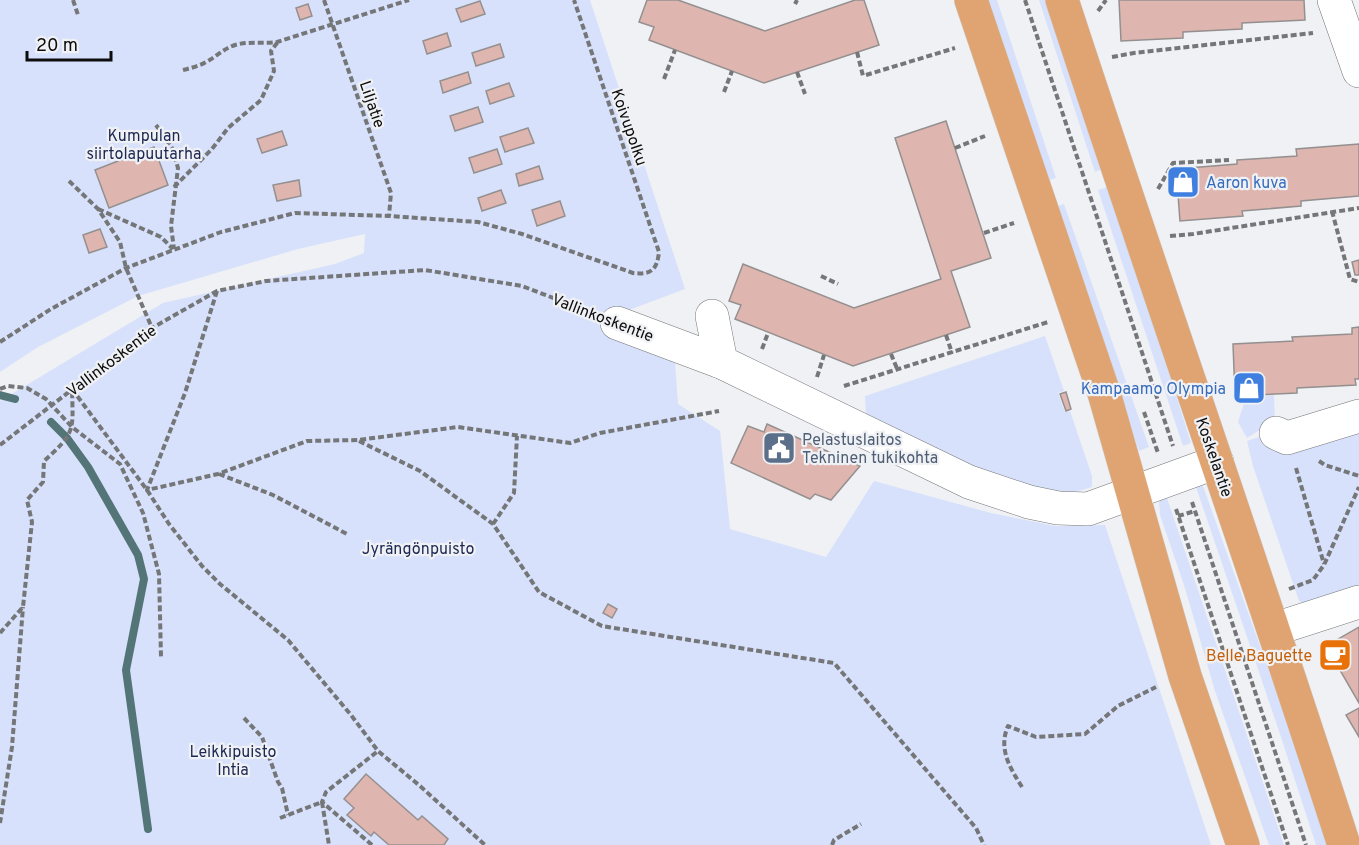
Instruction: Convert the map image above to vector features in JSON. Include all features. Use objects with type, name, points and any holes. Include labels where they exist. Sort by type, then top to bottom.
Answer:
[{"type":"main road","points":[[971,0],[1104,393],[1185,676],[1243,845]]},
{"type":"main road","name":"Koskelantie","points":[[1062,0],[1275,629],[1344,845]]},
{"type":"street","points":[[1339,15],[1359,71]]},
{"type":"street","points":[[712,316],[721,362]]},
{"type":"street","name":"Vallinkoskentie","points":[[617,323],[721,362],[969,482],[1029,502],[1058,508],[1088,509],[1217,462]]},
{"type":"street","points":[[1282,435],[1359,416]]},
{"type":"street","points":[[1275,629],[1359,602]]},
{"type":"path","points":[[73,0],[78,15]]},
{"type":"path","name":"Liljatie","points":[[324,0],[390,193],[389,216]]},
{"type":"path","points":[[183,70],[205,63],[234,45],[277,42],[409,0]]},
{"type":"path","name":"Koivupolku","points":[[389,216],[478,222],[522,234],[633,273],[645,274],[655,268],[659,252],[574,0]]},
{"type":"path","points":[[1025,0],[1306,845]]},
{"type":"path","points":[[1096,14],[1106,0]]},
{"type":"path","points":[[1111,57],[1134,52],[1298,35],[1330,29],[1339,15]]},
{"type":"path","points":[[174,187],[228,128],[261,100],[274,70],[271,51],[277,42]]},
{"type":"path","points":[[857,52],[865,75],[956,48]]},
{"type":"path","points":[[664,79],[675,50]]},
{"type":"path","points":[[724,92],[732,71]]},
{"type":"path","points":[[797,72],[805,94]]},
{"type":"path","points":[[156,125],[172,148],[178,168],[171,226],[174,249]]},
{"type":"path","points":[[955,148],[985,136]]},
{"type":"path","points":[[1156,193],[1173,163],[1229,160]]},
{"type":"path","points":[[69,181],[98,209],[120,242],[126,268],[152,328]]},
{"type":"path","points":[[1170,236],[1359,208]]},
{"type":"path","points":[[98,209],[161,237],[174,249]]},
{"type":"path","points":[[1332,211],[1350,279],[1359,282]]},
{"type":"path","points":[[0,342],[51,309],[126,268],[221,232],[296,213],[389,216]]},
{"type":"path","points":[[984,234],[1014,223]]},
{"type":"path","name":"Vallinkoskentie","points":[[0,445],[152,328],[217,291],[266,281],[425,270],[522,286],[617,323]]},
{"type":"path","points":[[821,276],[838,284]]},
{"type":"path","points":[[147,490],[185,393],[217,291]]},
{"type":"path","points":[[836,384],[846,387],[1077,311]]},
{"type":"path","points":[[945,335],[952,353]]},
{"type":"path","points":[[891,354],[898,371]]},
{"type":"path","points":[[816,378],[824,355]]},
{"type":"path","points":[[807,375],[826,381]]},
{"type":"path","points":[[0,389],[8,386],[27,388],[52,405],[72,427],[120,464],[143,513],[159,574],[160,657]]},
{"type":"path","points":[[72,389],[202,566],[220,584],[288,640],[378,751],[485,845]]},
{"type":"path","points":[[0,823],[12,747],[32,522],[27,500],[43,482],[44,461],[64,443],[72,427],[72,389]]},
{"type":"path","points":[[147,490],[218,474],[307,441],[358,440],[459,427],[570,443],[600,433],[719,411]]},
{"type":"path","points":[[1282,435],[1324,565]]},
{"type":"path","points":[[493,524],[514,493],[517,436]]},
{"type":"path","points":[[358,440],[420,471],[493,524],[539,592],[602,626],[834,663],[976,828],[984,845]]},
{"type":"path","points":[[1325,465],[1359,476]]},
{"type":"path","points":[[218,474],[273,495],[347,534]]},
{"type":"path","points":[[1286,590],[1313,580],[1324,565],[1359,487]]},
{"type":"path","points":[[1178,516],[1195,511]]},
{"type":"path","points":[[0,633],[23,607]]},
{"type":"path","points":[[1022,787],[1007,764],[1003,738],[1008,726],[1036,737],[1085,734],[1118,706],[1165,683]]},
{"type":"path","points":[[244,718],[262,737],[282,788],[288,815]]},
{"type":"path","points":[[329,845],[322,802],[326,792],[378,751]]},
{"type":"path","points":[[280,818],[322,802]]},
{"type":"path","points":[[322,802],[372,845]]},
{"type":"path","points":[[832,845],[834,840],[861,824]]},
{"type":"green space","name":"Jyrängönpuisto","points":[[0,0],[590,0],[685,289],[629,310],[673,335],[678,404],[720,431],[730,529],[826,557],[874,481],[991,513],[1055,526],[1105,525],[1211,845],[0,845],[0,401],[163,303],[335,264],[364,253],[365,234],[298,249],[138,296],[38,347],[0,372]]},
{"type":"green space","points":[[984,0],[997,0],[1056,178],[1044,182]]},
{"type":"green space","points":[[1039,0],[1048,0],[1105,168],[1095,172]]},
{"type":"green space","points":[[1110,186],[1191,443],[1183,446],[1098,190]]},
{"type":"green space","points":[[1064,204],[1149,447],[1139,451],[1052,208]]},
{"type":"green space","points":[[1045,336],[1064,391],[1058,393],[1065,412],[1070,411],[1092,476],[1092,487],[1072,493],[1018,486],[866,418],[865,396]]},
{"type":"green space","points":[[1274,395],[1275,426],[1258,431],[1247,438],[1238,422],[1245,400]]},
{"type":"green space","points":[[1359,403],[1359,586],[1303,604],[1299,601],[1253,466],[1247,441]]},
{"type":"green space","points":[[1200,483],[1281,705],[1327,845],[1316,845],[1195,484]]},
{"type":"green space","points":[[1166,495],[1284,845],[1269,845],[1215,691],[1184,585],[1160,515],[1159,502]]},
{"type":"building","points":[[647,0],[678,0],[765,31],[855,0],[864,0],[879,45],[764,83],[649,40],[654,27],[639,22]]},
{"type":"building","points":[[1119,0],[1304,0],[1305,20],[1242,23],[1242,29],[1183,32],[1183,38],[1121,41]]},
{"type":"building","points":[[480,1],[485,14],[461,22],[456,9]]},
{"type":"building","points":[[308,4],[312,16],[300,20],[296,8]]},
{"type":"building","points":[[447,33],[451,46],[427,54],[423,41]]},
{"type":"building","points":[[500,44],[504,57],[476,66],[472,53]]},
{"type":"building","points":[[468,72],[471,83],[443,93],[440,81]]},
{"type":"building","points":[[509,83],[514,96],[490,104],[486,91]]},
{"type":"building","points":[[478,107],[483,122],[455,131],[450,116]]},
{"type":"building","points":[[946,121],[991,258],[951,271],[970,327],[853,366],[735,319],[741,305],[729,301],[743,264],[854,308],[941,279],[895,138]]},
{"type":"building","points":[[528,128],[534,143],[505,152],[500,137]]},
{"type":"building","points":[[282,131],[287,145],[262,153],[257,139]]},
{"type":"building","points":[[1359,144],[1359,196],[1301,201],[1301,206],[1242,211],[1243,216],[1180,221],[1176,169],[1237,164],[1237,160],[1297,156],[1296,149]]},
{"type":"building","points":[[154,147],[168,185],[109,208],[95,170]]},
{"type":"building","points":[[497,149],[502,164],[474,173],[469,158]]},
{"type":"building","points":[[539,166],[543,179],[519,186],[516,174]]},
{"type":"building","points":[[299,180],[301,196],[277,201],[273,185]]},
{"type":"building","points":[[501,190],[506,203],[482,211],[478,198]]},
{"type":"building","points":[[560,201],[565,216],[537,226],[532,210]]},
{"type":"building","points":[[100,229],[107,247],[89,253],[83,235]]},
{"type":"building","points":[[1359,260],[1359,275],[1355,275],[1352,262]]},
{"type":"building","points":[[1359,327],[1359,379],[1355,379],[1356,385],[1297,388],[1297,393],[1235,396],[1233,344],[1293,341],[1292,337],[1352,334],[1352,328]]},
{"type":"building","points":[[1066,392],[1071,409],[1066,411],[1060,394]]},
{"type":"building","name":"Pelastuslaitos Tekninen tukikohta","points":[[767,424],[860,466],[831,500],[815,494],[810,499],[731,463],[748,426],[764,432]]},
{"type":"building","points":[[608,604],[617,609],[612,618],[603,613]]},
{"type":"building","points":[[1359,627],[1359,703],[1326,646]]},
{"type":"building","points":[[1359,708],[1359,737],[1346,715]]},
{"type":"building","points":[[366,774],[418,820],[422,816],[448,839],[444,845],[389,845],[374,832],[371,836],[347,815],[354,808],[344,799]]},
{"type":"waterway","points":[[0,395],[15,399]]},
{"type":"waterway","points":[[51,422],[67,438],[88,467],[138,555],[144,579],[126,670],[148,829]]},
{"type":"place","name":"Aaron kuva","points":[[1183,182]]},
{"type":"place","name":"Kampaamo Olympia","points":[[1249,388]]},
{"type":"place","name":"Pelastuslaitos Tekninen tukikohta","points":[[779,448]]},
{"type":"place","name":"Belle Baguette","points":[[1335,655]]},
{"type":"park label","name":"Kumpulan siirtolapuutarha","points":[[144,144]]},
{"type":"park label","name":"Leikkipuisto Intia","points":[[233,760]]}]
